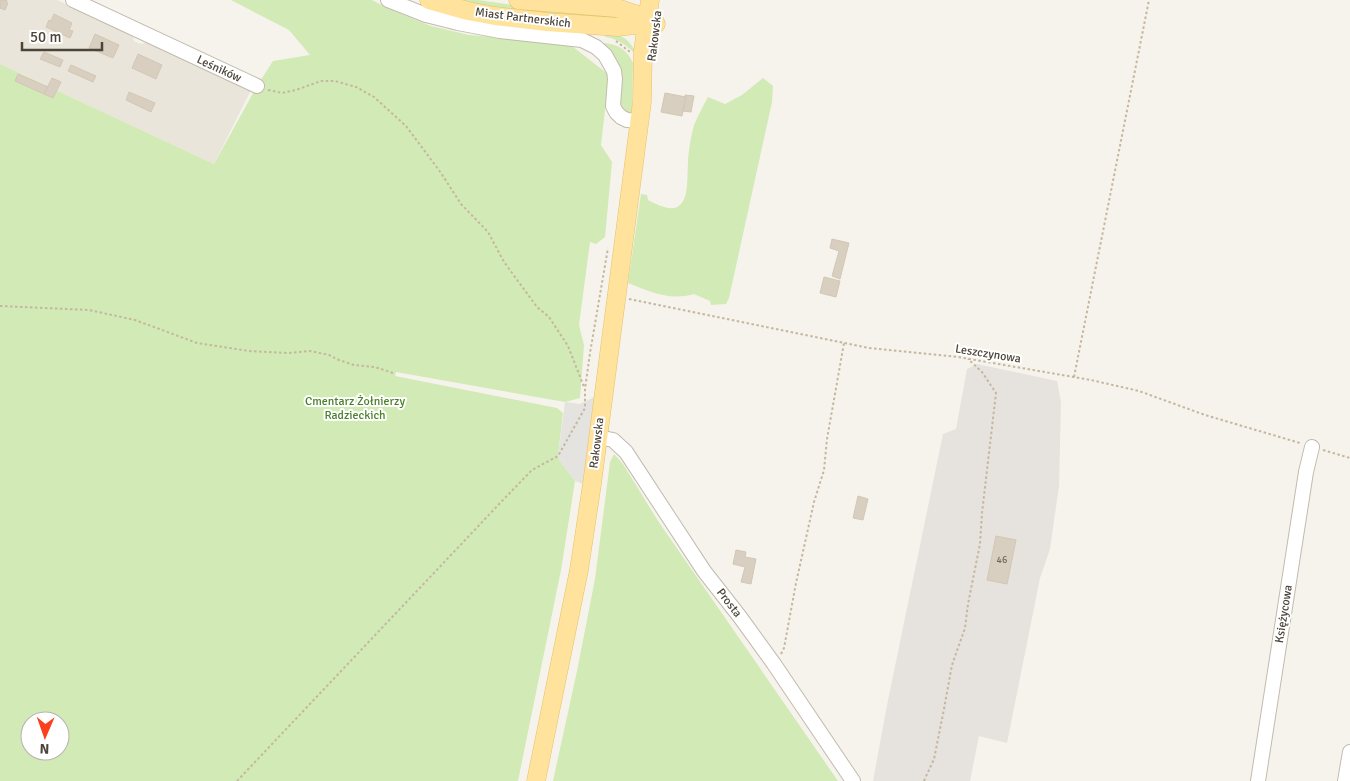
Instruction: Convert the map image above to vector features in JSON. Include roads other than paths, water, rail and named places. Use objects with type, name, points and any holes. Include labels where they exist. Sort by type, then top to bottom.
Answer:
[{"type":"main road","name":"Miast Partnerskich","points":[[429,0],[468,11],[547,22],[618,27],[652,23]]},
{"type":"main road","name":"Miast Partnerskich","points":[[518,0],[617,8],[635,14],[652,23]]},
{"type":"main road","name":"Miast Partnerskich","points":[[617,8],[637,0]]},
{"type":"main road","name":"Rakowska","points":[[536,781],[579,570],[617,297],[639,121],[650,73],[652,23],[650,0]]},
{"type":"main road","name":"Rakowska","points":[[642,102],[643,51],[659,0]]},
{"type":"main road","points":[[618,27],[635,37],[643,51]]},
{"type":"street","name":"Leśników","points":[[73,0],[257,86]]},
{"type":"street","points":[[388,0],[426,15],[458,23],[500,31],[582,40],[596,47],[605,55],[614,70],[613,106],[616,112],[627,120],[639,121]]},
{"type":"street","name":"Prosta","points":[[598,437],[613,440],[626,452],[704,571],[774,664],[853,781]]},
{"type":"street","name":"Księżycowa","points":[[1258,781],[1306,472],[1312,447]]},
{"type":"street","points":[[1345,781],[1350,752]]},
{"type":"park label","name":"Cmentarz Żołnierzy Radzieckich","points":[[355,408]]}]
